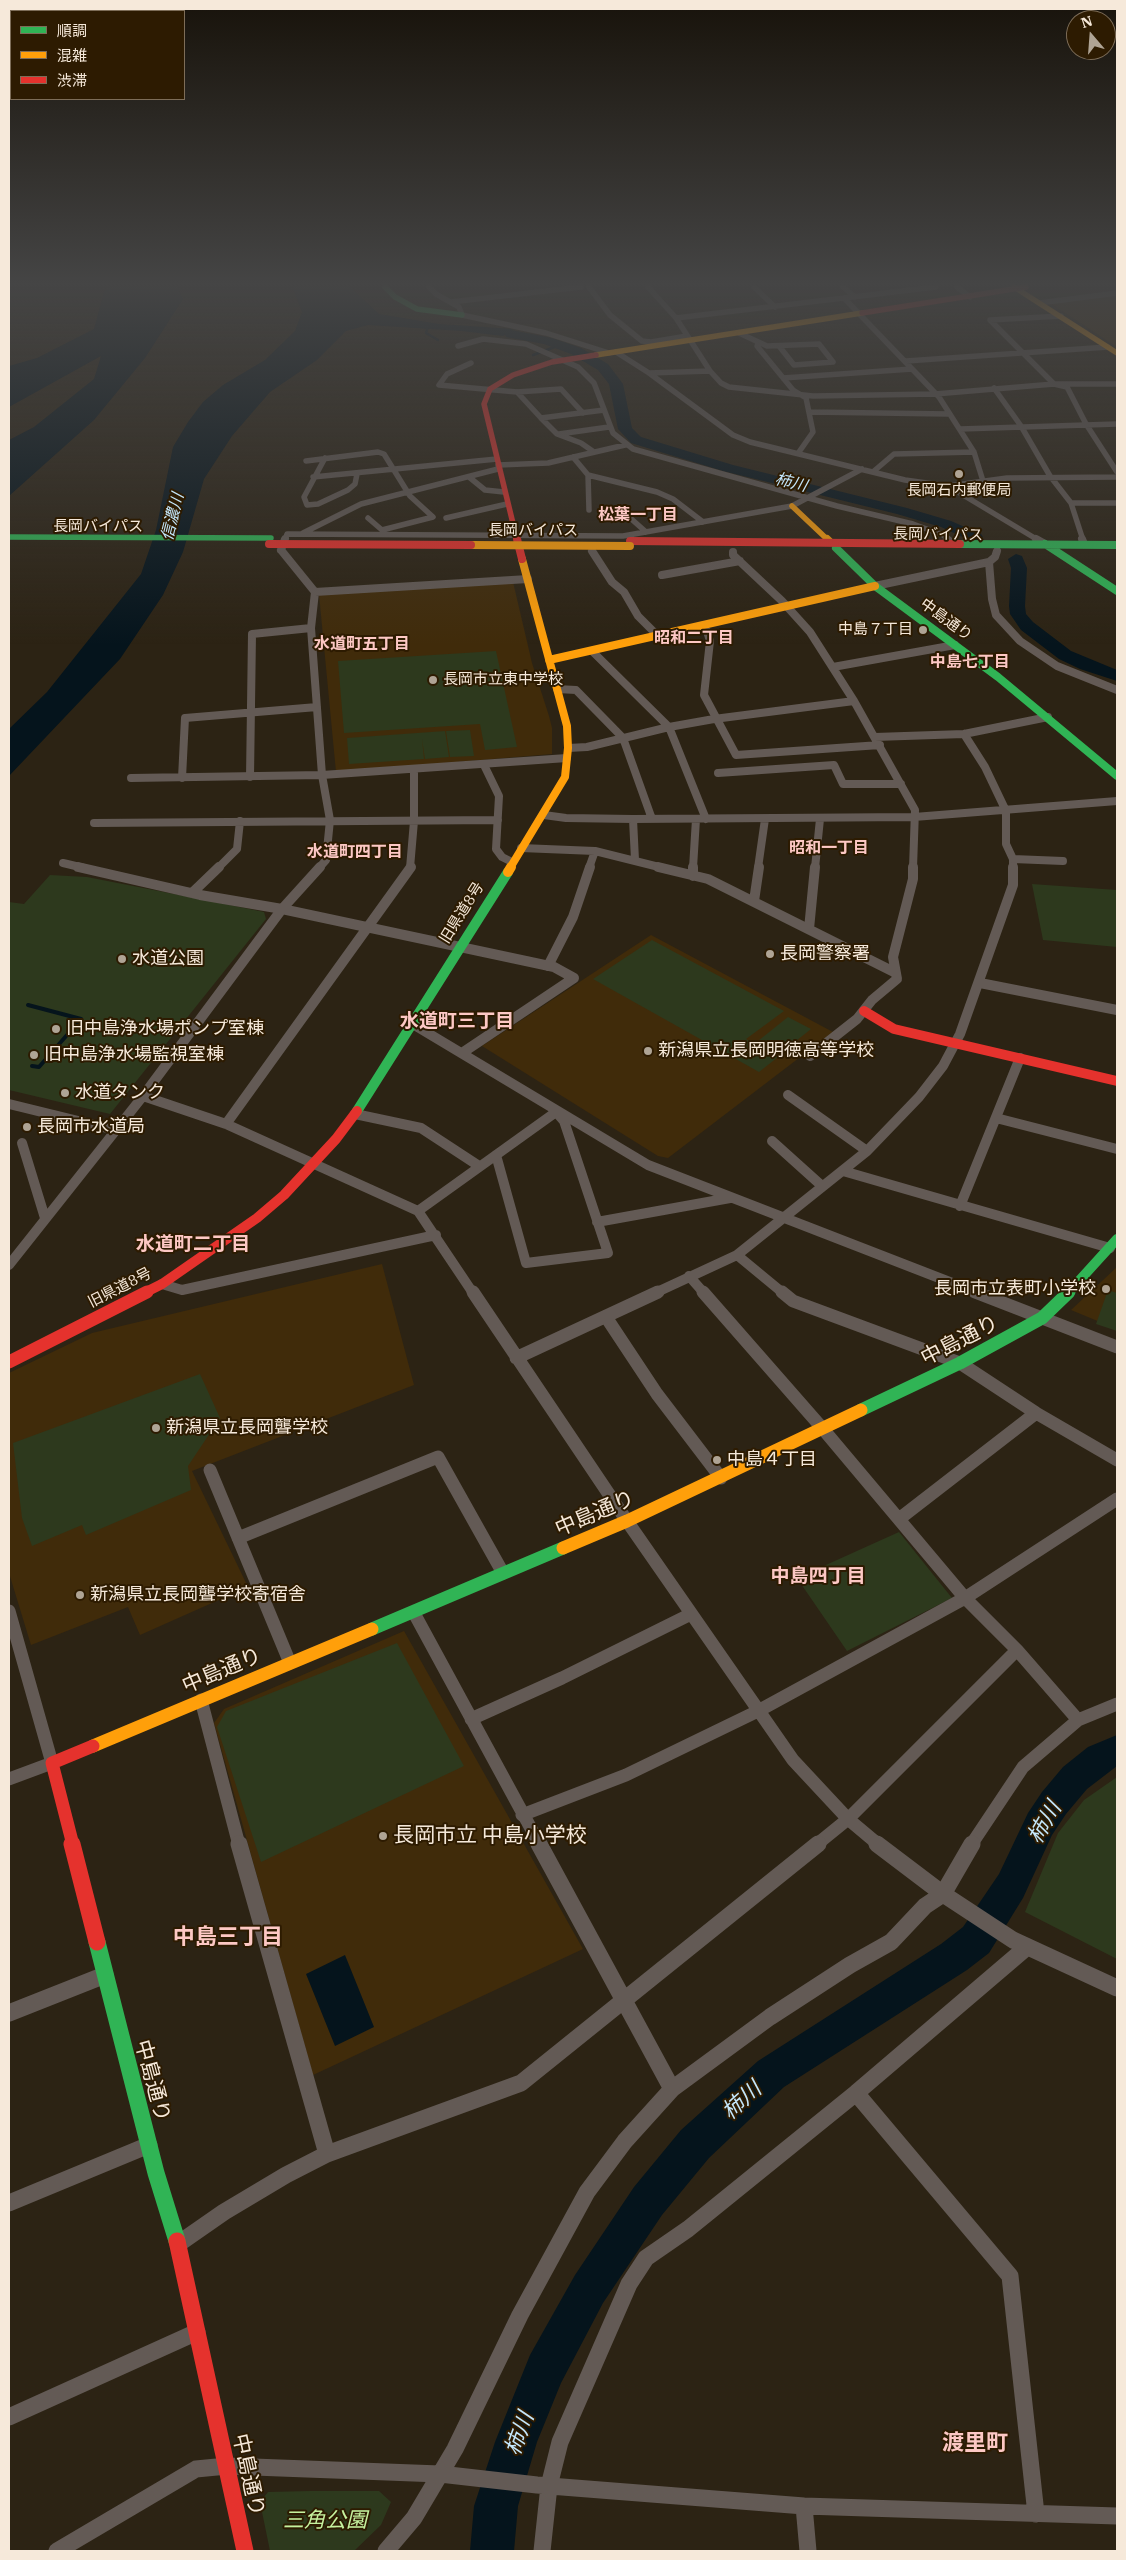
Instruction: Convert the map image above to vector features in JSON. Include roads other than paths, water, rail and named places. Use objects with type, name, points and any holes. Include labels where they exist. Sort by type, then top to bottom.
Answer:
[{"type":"main road","name":"旧県道8号","points":[[9,1362],[162,1284],[257,1218],[284,1195],[355,1114],[458,947],[544,815],[565,777],[568,753],[567,726],[528,578],[514,535],[485,406]]},
{"type":"main road","name":"中島通り","points":[[792,506],[875,586],[1048,717],[1117,776]]},
{"type":"main road","name":"長岡バイパス","points":[[9,536],[242,541]]},
{"type":"main road","name":"長岡バイパス","points":[[9,542],[630,543],[833,545],[1117,552]]},
{"type":"main road","name":"長岡バイパス","points":[[833,545],[952,543],[1117,545]]},
{"type":"main road","points":[[1045,544],[1117,591]]},
{"type":"main road","points":[[550,660],[875,586]]},
{"type":"main road","points":[[864,1011],[1020,1058],[1117,1081]]},
{"type":"main road","points":[[958,1039],[1117,1071]]},
{"type":"main road","name":"中島通り","points":[[245,2551],[178,2244],[149,2145],[52,1763],[290,1662],[414,1613],[627,1521],[960,1363],[1042,1318],[1083,1279],[1114,1243]]},
{"type":"street","points":[[530,406],[557,434],[581,442],[594,452]]},
{"type":"street","points":[[577,406],[583,413]]},
{"type":"street","points":[[603,406],[609,427],[626,445],[648,454],[914,524],[943,535],[952,543]]},
{"type":"street","points":[[695,406],[740,439],[799,452],[905,480],[948,486],[983,481],[1050,476],[1117,477]]},
{"type":"street","points":[[799,452],[813,432],[808,406]]},
{"type":"street","points":[[945,406],[974,452],[983,481]]},
{"type":"street","points":[[1007,406],[1021,426],[1050,476],[1071,502],[1084,544]]},
{"type":"street","points":[[1077,406],[1117,472]]},
{"type":"street","points":[[541,418],[604,410]]},
{"type":"street","points":[[810,412],[949,414]]},
{"type":"street","points":[[960,429],[1117,424]]},
{"type":"street","points":[[557,434],[609,427]]},
{"type":"street","points":[[313,477],[357,474],[480,459],[498,464],[548,463],[626,445]]},
{"type":"street","points":[[874,471],[894,454],[974,452]]},
{"type":"street","points":[[306,461],[382,453],[407,492],[433,517],[432,519],[382,530],[368,518]]},
{"type":"street","points":[[573,457],[588,475],[657,492],[673,499],[703,522]]},
{"type":"street","points":[[325,458],[313,477],[304,497],[307,505],[312,506],[352,487],[357,474]]},
{"type":"street","points":[[302,534],[354,507],[469,477],[498,464]]},
{"type":"street","points":[[281,550],[287,534],[624,536],[792,506],[862,468]]},
{"type":"street","points":[[588,475],[589,510]]},
{"type":"street","points":[[469,477],[485,490],[504,492]]},
{"type":"street","points":[[948,486],[1045,544]]},
{"type":"street","points":[[1071,502],[1117,503]]},
{"type":"street","points":[[446,518],[507,504]]},
{"type":"street","points":[[619,508],[646,532]]},
{"type":"street","points":[[281,550],[292,548],[519,550]]},
{"type":"street","points":[[9,1265],[143,1096],[282,909],[326,860],[330,820],[322,775],[311,628],[315,592],[281,550]]},
{"type":"street","points":[[875,586],[989,562],[995,557],[997,550]]},
{"type":"street","points":[[592,551],[612,582],[624,592],[638,616],[657,636]]},
{"type":"street","points":[[733,552],[733,555],[810,632],[880,745],[915,810],[913,879],[893,957],[894,972],[897,979],[872,1000],[864,1011],[810,1056]]},
{"type":"street","points":[[662,575],[740,561]]},
{"type":"street","points":[[989,562],[992,599],[996,615],[1020,641],[1057,666],[1117,690]]},
{"type":"street","points":[[315,592],[528,578]]},
{"type":"street","points":[[700,626],[710,636],[704,695],[714,719],[736,755],[880,745]]},
{"type":"street","points":[[250,777],[252,634],[311,628]]},
{"type":"street","points":[[832,667],[955,645]]},
{"type":"street","points":[[592,651],[669,727],[706,819]]},
{"type":"street","points":[[557,689],[576,690],[623,738],[652,819]]},
{"type":"street","points":[[131,778],[322,775],[484,765],[568,753],[669,727],[714,719],[854,701]]},
{"type":"street","points":[[182,778],[185,718],[317,707]]},
{"type":"street","points":[[875,737],[964,734],[1048,717]]},
{"type":"street","points":[[516,1358],[689,1276],[737,1256],[866,1151],[919,1097],[943,1066],[958,1039],[980,983],[1013,885],[1014,859],[1006,844],[1006,811],[985,767],[964,734]]},
{"type":"street","points":[[484,765],[499,796],[496,849],[502,857],[512,862]]},
{"type":"street","points":[[718,773],[834,765],[843,784],[901,784]]},
{"type":"street","points":[[226,1124],[411,867],[414,822],[414,769]]},
{"type":"street","points":[[544,815],[566,818],[632,819],[914,817],[1117,801]]},
{"type":"street","points":[[632,819],[635,860]]},
{"type":"street","points":[[694,876],[696,819]]},
{"type":"street","points":[[754,901],[765,819]]},
{"type":"street","points":[[809,929],[820,819]]},
{"type":"street","points":[[94,823],[498,820]]},
{"type":"street","points":[[192,893],[237,849],[240,821]]},
{"type":"street","points":[[521,848],[595,851],[716,882],[894,972]]},
{"type":"street","points":[[548,966],[573,918],[595,851]]},
{"type":"street","points":[[1014,859],[1063,861]]},
{"type":"street","points":[[63,864],[192,893],[282,909],[554,967],[574,978],[462,1053]]},
{"type":"street","points":[[980,983],[1117,1010]]},
{"type":"street","points":[[411,1023],[648,1166],[785,1217],[1117,1347]]},
{"type":"street","points":[[960,1206],[1020,1058]]},
{"type":"street","points":[[788,1095],[866,1151]]},
{"type":"street","points":[[143,1096],[226,1124],[418,1211],[436,1235],[516,1358],[627,1521],[793,1760],[848,1819],[893,1857],[950,1899],[1020,1943],[1117,1988]]},
{"type":"street","points":[[9,1104],[116,1130]]},
{"type":"street","points":[[418,1211],[556,1112]]},
{"type":"street","points":[[496,1155],[526,1263],[608,1253],[564,1121],[556,1112]]},
{"type":"street","points":[[355,1114],[421,1128],[479,1166]]},
{"type":"street","points":[[996,1118],[1117,1149]]},
{"type":"street","points":[[772,1141],[822,1186]]},
{"type":"street","points":[[22,1143],[45,1218]]},
{"type":"street","points":[[843,1171],[960,1206],[1114,1243]]},
{"type":"street","points":[[597,1222],[730,1198]]},
{"type":"street","points":[[162,1284],[182,1290],[436,1235]]},
{"type":"street","points":[[737,1256],[794,1300],[960,1363],[1036,1413],[1117,1460]]},
{"type":"street","points":[[689,1276],[823,1429],[965,1598],[1017,1650],[1078,1720]]},
{"type":"street","points":[[606,1317],[657,1394],[720,1478]]},
{"type":"street","points":[[899,1519],[1036,1413]]},
{"type":"street","points":[[238,1538],[438,1457],[503,1574]]},
{"type":"street","points":[[210,1470],[290,1662]]},
{"type":"street","points":[[522,1815],[626,1775],[758,1712],[965,1598],[1117,1499]]},
{"type":"street","points":[[9,1611],[52,1763],[9,1779]]},
{"type":"street","points":[[414,1613],[672,2089]]},
{"type":"street","points":[[471,1719],[562,1678],[691,1614]]},
{"type":"street","points":[[178,2244],[224,2212],[278,2180],[328,2154],[521,2083],[624,2003],[848,1819],[1017,1650]]},
{"type":"street","points":[[201,1700],[228,1803],[328,2154]]},
{"type":"street","points":[[950,1899],[977,1835],[1023,1767],[1045,1746],[1078,1720],[1117,1704]]},
{"type":"street","points":[[386,2551],[414,2518],[455,2449],[520,2315],[587,2192],[625,2141],[672,2089],[770,2017],[850,1965],[891,1942],[925,1906],[950,1899]]},
{"type":"street","points":[[542,2551],[543,2486],[628,2284],[646,2258],[688,2229],[856,2093],[1020,1943]]},
{"type":"street","points":[[9,2013],[105,1975]]},
{"type":"street","points":[[856,2093],[1010,2276],[1036,2514]]},
{"type":"street","points":[[9,2203],[149,2145]]},
{"type":"street","points":[[9,2417],[197,2332]]},
{"type":"street","points":[[57,2551],[196,2469],[227,2466],[440,2474],[543,2486],[804,2506],[1117,2516]]},
{"type":"street","points":[[804,2506],[808,2551]]},
{"type":"water","points":[[60,406],[105,406],[94,420],[9,496],[9,440],[34,427]]},
{"type":"water","name":"信濃川","points":[[200,406],[258,406],[232,436],[204,479],[183,552],[163,595],[120,659],[9,776],[9,729],[47,692],[141,574],[156,530],[173,447]]},
{"type":"water","points":[[345,1955],[374,2027],[335,2046],[306,1974]]},
{"type":"waterway","name":"柿川","points":[[620,406],[625,429],[636,440],[728,468],[902,511],[946,524],[975,537]]},
{"type":"waterway","name":"柿川","points":[[1016,559],[1019,568],[1018,614],[1027,626],[1065,655],[1117,676]]},
{"type":"waterway","points":[[28,1005],[81,1019],[39,1067],[32,1066]]},
{"type":"waterway","name":"柿川","points":[[492,2551],[496,2506],[516,2442],[545,2370],[589,2289],[648,2201],[695,2144],[771,2074],[954,1957],[976,1940],[1011,1886],[1040,1824],[1054,1803],[1075,1778],[1100,1758],[1117,1750]]},
{"type":"place","name":"長岡石内郵便局","points":[[959,474]]},
{"type":"place","name":"中島７丁目","points":[[923,630]]},
{"type":"place","name":"長岡市立東中学校","points":[[433,680]]},
{"type":"place","name":"長岡警察署","points":[[770,954]]},
{"type":"place","name":"水道公園","points":[[122,959]]},
{"type":"place","name":"旧中島浄水場ポンプ室棟","points":[[56,1029]]},
{"type":"place","name":"新潟県立長岡明徳高等学校","points":[[648,1051]]},
{"type":"place","name":"旧中島浄水場監視室棟","points":[[34,1055]]},
{"type":"place","name":"水道タンク","points":[[65,1093]]},
{"type":"place","name":"長岡市水道局","points":[[27,1127]]},
{"type":"place","name":"長岡市立表町小学校","points":[[1106,1289]]},
{"type":"place","name":"新潟県立長岡聾学校","points":[[156,1428]]},
{"type":"place","name":"中島４丁目","points":[[717,1460]]},
{"type":"place","name":"新潟県立長岡聾学校寄宿舎","points":[[80,1595]]},
{"type":"place","name":"長岡市立 中島小学校","points":[[383,1836]]},
{"type":"district","name":"松葉一丁目","points":[[638,515]]},
{"type":"district","name":"昭和二丁目","points":[[694,638]]},
{"type":"district","name":"水道町五丁目","points":[[362,644]]},
{"type":"district","name":"中島七丁目","points":[[970,662]]},
{"type":"district","name":"昭和一丁目","points":[[829,848]]},
{"type":"district","name":"水道町四丁目","points":[[355,852]]},
{"type":"district","name":"水道町三丁目","points":[[457,1022]]},
{"type":"district","name":"水道町二丁目","points":[[193,1245]]},
{"type":"district","name":"中島四丁目","points":[[818,1577]]},
{"type":"district","name":"中島三丁目","points":[[228,1938]]},
{"type":"district","name":"渡里町","points":[[975,2444]]},
{"type":"park label","name":"三角公園","points":[[325,2521]]}]
